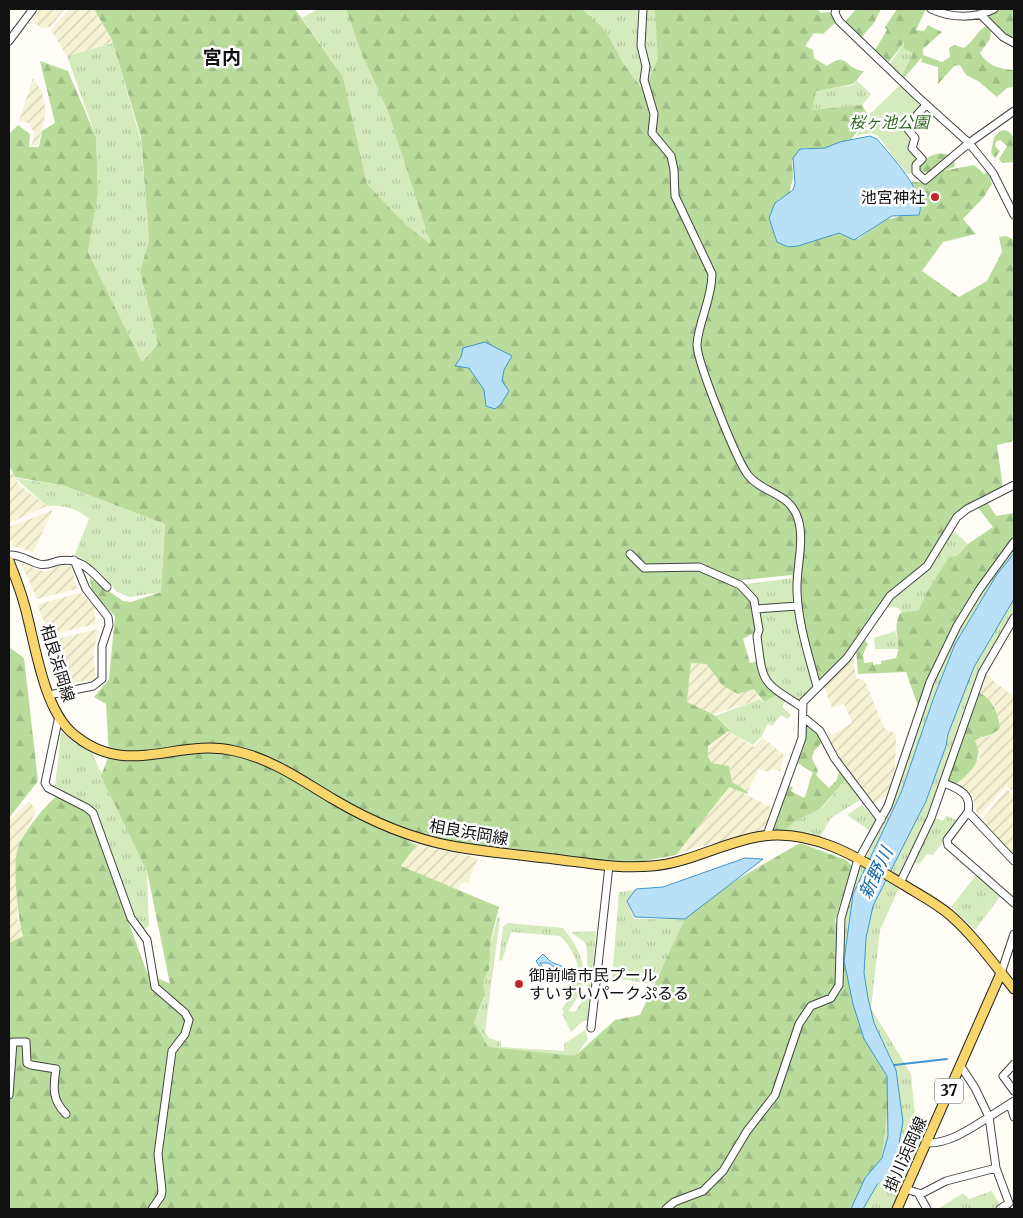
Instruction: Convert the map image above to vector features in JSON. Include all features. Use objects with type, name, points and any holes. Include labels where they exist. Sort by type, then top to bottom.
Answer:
[{"type":"main road","name":"相良浜岡線","points":[[9,561],[24,603],[49,694],[59,716],[72,733],[87,743],[120,755],[146,756],[210,748],[250,754],[282,768],[369,819],[418,838],[452,846],[630,867],[667,864],[730,843],[767,835],[793,836],[818,841],[859,859],[950,915],[1014,989]]},
{"type":"main road","name":"掛川浜岡線","points":[[897,1209],[1001,973]]},
{"type":"street","points":[[9,41],[33,9]]},
{"type":"street","points":[[643,9],[642,46],[646,66],[644,80],[654,114],[652,133],[670,156],[674,170],[674,196],[712,274],[712,286],[699,330],[697,347],[702,365],[743,468],[755,483],[786,499],[798,517],[800,536],[796,574],[798,606],[817,687]]},
{"type":"street","points":[[931,9],[948,16],[980,14],[994,9]]},
{"type":"street","points":[[833,10],[839,21],[926,105],[969,143],[993,173],[1014,215]]},
{"type":"street","points":[[980,14],[1003,37],[1014,43]]},
{"type":"street","points":[[926,105],[906,127],[915,138],[912,148],[922,159],[916,165],[916,172],[925,180],[969,143],[1014,111]]},
{"type":"street","points":[[767,835],[802,738],[802,707],[805,699],[847,658],[890,596],[927,566],[957,516],[966,509],[1014,486]]},
{"type":"street","points":[[666,1209],[674,1202],[703,1191],[723,1171],[747,1131],[775,1095],[799,1024],[811,1006],[831,998],[839,985],[841,918],[859,859],[881,820],[903,768],[918,717],[940,659],[957,624],[1014,542]]},
{"type":"street","points":[[630,554],[644,568],[699,567],[740,585],[754,600],[762,674],[773,688],[802,707]]},
{"type":"street","points":[[9,555],[20,556],[48,565],[58,561],[74,560],[85,565],[107,587]]},
{"type":"street","points":[[49,694],[93,686],[102,679],[102,646],[109,625],[108,618],[104,609],[86,589],[74,560]]},
{"type":"street","points":[[756,609],[798,606]]},
{"type":"street","points":[[899,882],[931,818],[982,673],[1014,618]]},
{"type":"street","points":[[59,716],[45,783],[48,788],[93,813],[131,918],[148,940],[155,987],[185,1013],[188,1020],[185,1034],[172,1051],[158,1154],[162,1190],[161,1196],[152,1209]]},
{"type":"street","points":[[803,717],[820,731],[835,759],[881,820]]},
{"type":"street","points":[[944,783],[963,791],[968,797],[968,812],[947,840],[948,845],[1014,903]]},
{"type":"street","points":[[968,812],[1014,861]]},
{"type":"street","points":[[591,1028],[609,866]]},
{"type":"street","points":[[1001,973],[1014,934]]},
{"type":"street","points":[[9,1095],[13,1042],[26,1042],[27,1063],[32,1066],[56,1069],[52,1090],[58,1105],[66,1114]]},
{"type":"street","points":[[1014,1064],[1004,1076],[1014,1091]]},
{"type":"street","points":[[960,1065],[975,1088],[989,1117],[996,1168],[1012,1202],[1000,1209]]},
{"type":"street","points":[[926,1143],[937,1144],[957,1136],[1012,1103],[1014,1117]]},
{"type":"street","points":[[906,1189],[921,1194],[946,1181],[996,1168]]},
{"type":"street","points":[[918,1193],[927,1209]]},
{"type":"shaded area","points":[[40,9],[65,9],[50,27],[41,28],[32,21]]},
{"type":"shaded area","points":[[69,9],[94,9],[113,43],[67,56],[51,30]]},
{"type":"shaded area","points":[[33,78],[42,91],[46,111],[38,145],[32,145],[34,133],[29,123],[19,121]]},
{"type":"shaded area","points":[[9,465],[18,484],[47,506],[9,523]]},
{"type":"shaded area","points":[[53,510],[33,552],[13,546],[9,537],[9,527]]},
{"type":"shaded area","points":[[21,563],[45,572],[57,566],[71,566],[77,589],[37,599]]},
{"type":"shaded area","points":[[79,593],[94,606],[96,624],[50,635],[37,605]]},
{"type":"shaded area","points":[[99,629],[93,652],[96,680],[60,684],[48,641]]},
{"type":"shaded area","points":[[853,655],[856,678],[865,681],[884,728],[896,734],[895,774],[888,795],[872,804],[825,739],[852,723],[844,704],[832,708],[824,686]]},
{"type":"shaded area","points":[[691,663],[707,664],[722,685],[754,688],[760,699],[714,714],[687,702]]},
{"type":"shaded area","points":[[984,673],[1014,697],[1014,792],[1006,786],[978,818],[972,794],[956,784],[980,758],[975,741],[978,738],[987,737],[1000,728],[994,704],[985,695],[977,692]]},
{"type":"shaded area","points":[[729,732],[754,747],[763,738],[784,755],[780,771],[772,769],[769,772],[759,769],[747,792],[732,782],[729,766],[712,763],[708,757],[708,747]]},
{"type":"shaded area","points":[[729,786],[773,808],[764,831],[695,848],[676,855]]},
{"type":"shaded area","points":[[1007,789],[1014,796],[1014,857],[980,822]]},
{"type":"shaded area","points":[[29,801],[36,810],[20,845],[17,915],[23,936],[9,943],[9,821]]},
{"type":"shaded area","points":[[416,844],[478,858],[468,882],[461,883],[455,895],[401,866]]},
{"type":"green space","points":[[94,9],[295,9],[343,77],[367,184],[407,226],[431,244],[388,112],[360,50],[346,9],[582,9],[606,31],[623,63],[644,91],[658,59],[655,9],[817,9],[821,13],[829,12],[837,21],[823,34],[814,33],[805,46],[813,50],[814,58],[827,66],[843,60],[858,70],[864,71],[853,84],[816,91],[812,110],[862,105],[868,115],[851,140],[828,148],[803,148],[792,161],[793,178],[789,194],[779,199],[769,218],[776,240],[788,247],[839,233],[858,239],[885,220],[921,211],[921,200],[911,182],[927,182],[933,173],[923,172],[917,168],[921,162],[933,155],[942,153],[951,157],[955,163],[954,167],[942,171],[974,165],[984,174],[988,172],[992,184],[983,198],[963,219],[976,234],[943,242],[922,271],[959,297],[987,281],[1002,252],[999,237],[1006,236],[1014,240],[1014,441],[997,445],[1003,488],[986,500],[996,516],[1014,513],[1014,542],[938,655],[918,706],[906,672],[858,674],[856,650],[864,639],[868,644],[863,654],[864,663],[873,662],[873,665],[881,664],[881,661],[896,658],[898,652],[897,626],[900,613],[919,610],[927,592],[949,557],[957,556],[968,544],[993,527],[976,505],[957,517],[927,566],[886,600],[849,653],[823,681],[816,682],[792,575],[733,581],[754,600],[759,630],[743,639],[750,663],[759,661],[765,682],[776,695],[764,702],[754,689],[738,694],[722,685],[707,664],[691,663],[687,702],[713,714],[730,730],[708,746],[708,757],[712,763],[729,766],[732,782],[748,792],[747,794],[729,787],[676,855],[633,863],[510,852],[427,840],[365,817],[416,845],[401,866],[499,907],[491,939],[489,969],[483,982],[485,994],[474,1022],[488,1047],[575,1056],[615,1020],[640,1015],[687,915],[738,879],[800,843],[846,860],[852,866],[835,920],[855,1004],[890,1085],[880,1171],[860,1209],[9,1209],[9,943],[23,936],[16,892],[16,856],[21,842],[34,820],[57,796],[90,815],[147,973],[170,984],[147,871],[101,776],[109,755],[106,704],[94,697],[109,679],[115,616],[92,593],[90,578],[123,601],[131,602],[161,592],[165,524],[65,486],[15,477],[9,465],[9,134],[18,125],[30,134],[29,147],[39,147],[42,131],[55,123],[40,61],[68,71],[96,137],[98,194],[88,252],[142,362],[158,344],[140,272],[149,240],[141,137],[112,40]]},
{"type":"green space","points":[[318,9],[346,9],[360,50],[388,112],[432,245],[410,230],[367,184],[343,77],[302,18]]},
{"type":"green space","points":[[580,9],[656,9],[659,58],[645,91],[623,63],[609,36]]},
{"type":"green space","points":[[856,9],[881,9],[874,23],[861,38],[844,23]]},
{"type":"green space","points":[[897,9],[926,9],[916,30],[924,31],[928,25],[942,32],[923,49],[923,55],[942,62],[950,57],[949,48],[954,45],[964,48],[986,26],[991,31],[990,39],[980,53],[994,66],[1014,70],[1014,87],[1007,88],[997,97],[978,81],[966,75],[960,65],[954,66],[938,84],[938,67],[921,62],[922,57],[904,78],[902,76],[913,53],[904,49],[904,42],[889,62],[875,50],[887,30],[885,27]]},
{"type":"green space","points":[[996,9],[1014,9],[1014,38],[1006,36],[986,16]]},
{"type":"green space","points":[[904,42],[904,49],[914,52],[902,76],[890,64]]},
{"type":"green space","points":[[113,43],[141,141],[149,240],[140,272],[158,344],[142,362],[88,252],[98,194],[96,137],[67,56]]},
{"type":"green space","points":[[856,80],[871,94],[862,105],[812,111],[815,90],[854,85]]},
{"type":"green space","name":"桜ヶ池公園","points":[[900,85],[920,106],[920,111],[906,127],[914,140],[912,148],[921,158],[915,173],[907,174],[878,136],[870,133],[856,136],[869,115]]},
{"type":"green space","points":[[1002,130],[1008,131],[1014,137],[1014,162],[1002,163],[999,159],[1007,146],[1000,140],[996,142],[995,146],[1000,151],[995,158],[991,153],[994,137]]},
{"type":"green space","points":[[15,478],[65,486],[165,524],[161,592],[130,597],[117,592],[101,573],[75,554],[89,519],[80,512],[70,508],[47,506]]},
{"type":"green space","points":[[950,528],[968,544],[937,577],[919,610],[902,613],[898,608],[882,606]]},
{"type":"green space","points":[[1014,543],[1014,621],[991,655],[960,721],[927,826],[880,930],[871,1008],[911,1074],[915,1116],[913,1122],[925,1127],[892,1209],[860,1209],[842,978],[840,920],[860,869],[892,807],[927,693],[957,626]]},
{"type":"green space","points":[[793,578],[816,683],[799,702],[769,684],[764,667],[759,630],[740,585]]},
{"type":"green space","points":[[895,631],[900,649],[875,649],[874,638]]},
{"type":"green space","points":[[9,647],[24,658],[38,781],[9,818]]},
{"type":"green space","points":[[977,692],[987,697],[990,701],[998,716],[1000,728],[975,741],[978,747],[977,759],[967,775],[956,784],[944,781]]},
{"type":"green space","points":[[776,695],[786,700],[782,707],[791,715],[788,719],[781,715],[772,726],[768,724],[761,737],[753,745],[729,732],[730,729],[715,716],[760,699],[763,702]]},
{"type":"green space","points":[[803,722],[820,733],[822,742],[814,751],[812,758],[818,771],[816,775],[829,788],[836,781],[840,770],[849,776],[820,809],[794,822],[785,831],[771,829],[787,786],[793,787],[791,791],[804,798],[813,773],[796,762]]},
{"type":"green space","points":[[61,733],[91,751],[147,870],[149,926],[144,929],[133,912],[98,815],[88,804],[55,786]]},
{"type":"green space","points":[[849,776],[860,800],[831,818],[820,837],[785,831],[794,822],[822,808]]},
{"type":"green space","points":[[862,805],[876,821],[870,831],[847,815]]},
{"type":"green space","points":[[932,816],[943,821],[946,816],[960,821],[933,855],[927,854],[919,864],[911,861]]},
{"type":"green space","points":[[977,874],[1002,894],[975,930],[951,907]]},
{"type":"green space","points":[[635,890],[627,901],[634,919],[689,919],[653,984],[612,978],[619,892]]},
{"type":"green space","points":[[498,917],[500,918],[485,1032],[489,1038],[501,1042],[501,1047],[564,1051],[564,1044],[585,1030],[588,1039],[575,1057],[488,1048],[474,1022],[485,995],[483,982],[489,969],[491,941]]},
{"type":"green space","points":[[508,923],[563,928],[571,938],[584,969],[581,989],[568,1011],[575,1012],[586,995],[587,948],[585,943],[572,932],[596,931],[588,1021],[583,1021],[571,1032],[562,1014],[564,1012],[562,1009],[572,993],[574,974],[579,973],[573,953],[567,944],[560,936],[511,932],[502,961],[499,960],[503,927]]},
{"type":"green space","points":[[992,1191],[1001,1206],[996,1209],[938,1209],[963,1193],[969,1199]]},
{"type":"water","points":[[870,136],[877,139],[913,186],[920,206],[919,215],[892,216],[854,240],[839,233],[798,246],[788,247],[777,242],[769,218],[775,203],[793,190],[795,184],[793,158],[800,149],[825,148],[840,142]]},
{"type":"water","points":[[485,342],[512,356],[504,370],[502,381],[509,391],[501,404],[495,409],[486,406],[484,390],[469,368],[455,366],[461,357],[463,348]]},
{"type":"water","points":[[1014,553],[1014,599],[974,667],[948,734],[946,746],[926,801],[873,906],[866,938],[864,973],[874,1023],[896,1070],[903,1122],[898,1148],[863,1209],[851,1209],[865,1178],[882,1158],[888,1136],[887,1076],[864,1039],[853,1004],[844,961],[853,894],[901,793],[934,697],[955,644],[996,576]]},
{"type":"water","points":[[745,858],[763,859],[685,919],[635,917],[627,901],[636,889],[663,887]]},
{"type":"water","points":[[543,954],[551,962],[564,967],[565,973],[561,980],[550,981],[560,975],[560,971],[548,963],[540,963],[551,977],[549,980],[536,961]]},
{"type":"waterway","points":[[894,1065],[947,1059]]},
{"type":"waterway","name":"新野川","points":[[876,1179],[888,1169],[896,1146]]},
{"type":"place","name":"池宮神社","points":[[935,197]]},
{"type":"place","name":"御前崎市民プール すいすいパークぷるる","points":[[519,984]]},
{"type":"district","name":"宮内","points":[[222,57]]}]
